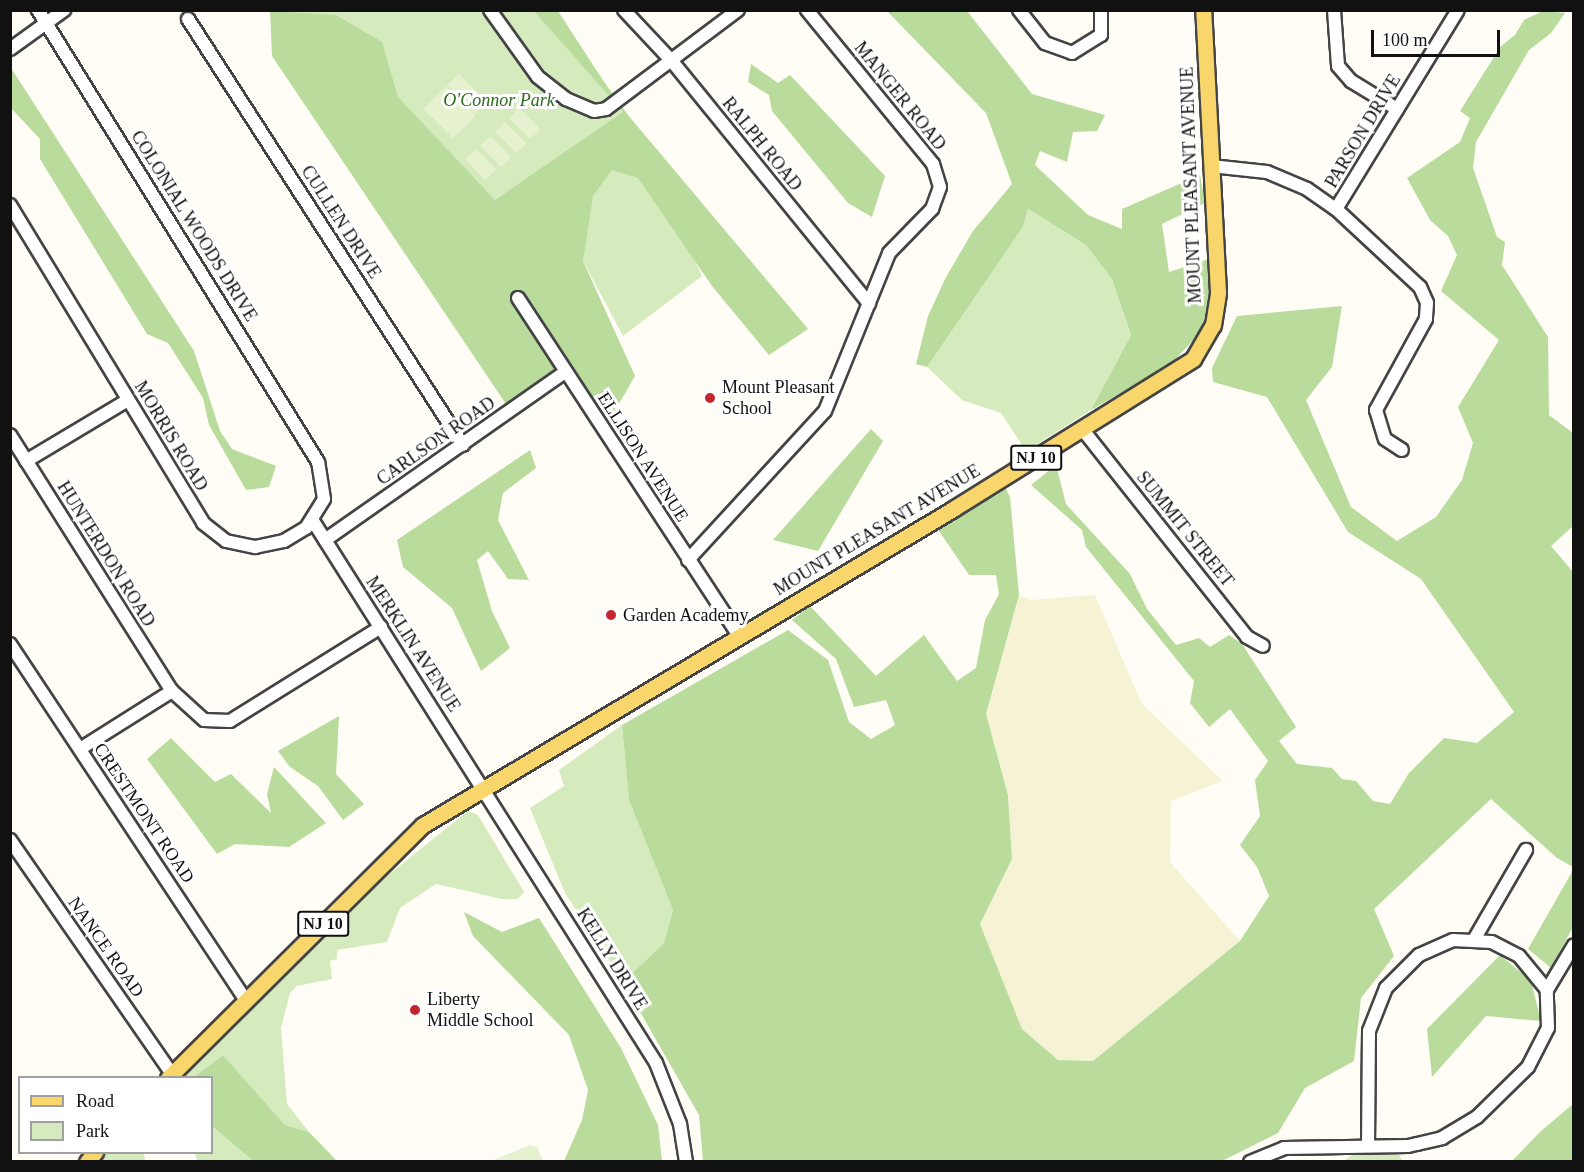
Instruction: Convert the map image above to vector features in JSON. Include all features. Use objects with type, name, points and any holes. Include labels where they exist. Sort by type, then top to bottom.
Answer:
[{"type":"main road","name":"MOUNT PLEASANT AVENUE","points":[[170,1076],[247,1002],[394,850],[423,825],[482,786],[1181,370],[1208,336],[1218,292],[1203,10]]},
{"type":"street","name":"COLONIAL WOODS DRIVE","points":[[38,10],[318,462],[325,488],[313,521]]},
{"type":"street","points":[[10,50],[64,10]]},
{"type":"street","points":[[490,10],[538,77],[582,109],[606,109],[738,10]]},
{"type":"street","name":"RALPH ROAD","points":[[624,10],[671,60],[869,304]]},
{"type":"street","name":"MANGER ROAD","points":[[688,560],[825,411],[897,241],[932,209],[940,186],[939,174],[807,10]]},
{"type":"street","points":[[1019,10],[1037,35],[1059,51],[1077,51],[1101,35],[1101,10]]},
{"type":"street","points":[[1334,10],[1338,66],[1352,81],[1397,109]]},
{"type":"street","name":"PARSON DRIVE","points":[[1336,209],[1458,10]]},
{"type":"street","name":"CULLEN DRIVE","points":[[188,19],[463,445]]},
{"type":"street","points":[[1210,166],[1250,168],[1282,176],[1336,209],[1419,287],[1427,303],[1421,328],[1376,410],[1385,439],[1402,450]]},
{"type":"street","name":"MORRIS ROAD","points":[[10,205],[198,517],[220,537],[241,545],[270,546],[291,538],[313,521]]},
{"type":"street","name":"ELLISON AVENUE","points":[[518,298],[738,634]]},
{"type":"street","name":"CARLSON ROAD","points":[[325,540],[566,371]]},
{"type":"street","points":[[26,461],[128,400]]},
{"type":"street","name":"SUMMIT STREET","points":[[1083,430],[1247,637],[1263,646]]},
{"type":"street","name":"HUNTERDON ROAD","points":[[10,435],[172,691],[204,720],[230,721],[381,627]]},
{"type":"street","name":"MERKLIN AVENUE","points":[[313,521],[482,786]]},
{"type":"street","name":"CRESTMONT ROAD","points":[[10,644],[247,1002]]},
{"type":"street","points":[[80,749],[172,691]]},
{"type":"street","name":"KELLY DRIVE","points":[[482,786],[656,1063],[680,1124],[686,1161]]},
{"type":"street","name":"NANCE ROAD","points":[[10,840],[170,1076]]},
{"type":"street","points":[[1475,938],[1526,850]]},
{"type":"street","points":[[1368,1146],[1369,1031],[1379,1000],[1419,955],[1441,943],[1475,938],[1520,956],[1547,990]]},
{"type":"street","points":[[1250,1161],[1284,1148],[1429,1142],[1477,1117],[1538,1054],[1548,1028],[1547,990],[1574,945]]},
{"type":"shaded area","points":[[1019,595],[1031,600],[1095,595],[1142,704],[1223,781],[1171,801],[1170,862],[1240,941],[1093,1061],[1058,1060],[1022,1029],[980,924],[1012,859],[1008,795],[986,714]]},
{"type":"green space","points":[[270,11],[336,15],[382,42],[398,97],[495,200],[623,112],[534,11],[558,11],[617,102],[808,329],[769,355],[712,286],[638,178],[612,170],[593,196],[583,261],[635,376],[604,430],[566,371],[510,410],[272,56]]},
{"type":"green space","name":"O'Connor Park","points":[[284,11],[553,11],[627,113],[702,276],[623,336],[583,261],[494,223]]},
{"type":"green space","points":[[887,11],[967,11],[1032,94],[1105,115],[1097,131],[1073,132],[1067,162],[1040,151],[1035,165],[1088,215],[1122,229],[1122,209],[1200,175],[1205,203],[1162,224],[1169,272],[1209,259],[1211,301],[1199,334],[1170,365],[1091,410],[1131,335],[1112,279],[1086,245],[1028,209],[1023,227],[927,367],[916,364],[928,316],[946,277],[973,231],[1012,184],[986,113]]},
{"type":"green space","points":[[1543,11],[1565,13],[1551,33],[1529,50],[1476,142],[1473,168],[1497,237],[1505,242],[1502,265],[1548,337],[1549,415],[1573,433],[1573,526],[1551,546],[1573,572],[1573,867],[1557,858],[1491,799],[1374,909],[1394,956],[1361,998],[1354,1061],[1305,1088],[1278,1133],[1222,1161],[703,1161],[699,1115],[623,982],[664,943],[673,910],[629,800],[622,725],[788,630],[828,660],[849,722],[871,739],[895,725],[886,700],[854,707],[836,659],[792,620],[810,606],[876,676],[924,635],[957,681],[976,668],[985,620],[999,594],[996,575],[969,575],[937,528],[1004,485],[1010,497],[1019,595],[986,714],[1008,795],[1012,859],[980,924],[1022,1029],[1058,1060],[1093,1061],[1240,941],[1269,896],[1257,867],[1240,845],[1260,816],[1255,780],[1268,761],[1230,709],[1209,727],[1190,703],[1194,681],[1086,547],[1082,530],[1031,485],[1056,465],[1066,504],[1130,574],[1147,609],[1176,645],[1199,638],[1210,647],[1229,635],[1242,644],[1296,727],[1279,741],[1297,764],[1332,768],[1342,779],[1356,781],[1373,801],[1390,804],[1409,773],[1444,738],[1477,743],[1514,712],[1421,579],[1348,532],[1267,397],[1213,382],[1212,368],[1237,316],[1342,306],[1332,367],[1306,400],[1351,507],[1397,541],[1436,517],[1462,480],[1473,443],[1458,407],[1499,340],[1441,291],[1457,255],[1448,236],[1430,220],[1407,178],[1460,142],[1470,118],[1460,111],[1501,46],[1515,35],[1524,20]]},
{"type":"green space","points":[[751,64],[778,83],[790,75],[885,176],[872,217],[848,203],[772,111],[769,95],[748,82]]},
{"type":"green space","points":[[11,68],[194,351],[220,431],[232,449],[276,466],[269,487],[246,490],[209,425],[203,398],[168,343],[147,334],[40,159],[40,139],[11,108]]},
{"type":"green space","points":[[459,74],[487,103],[475,114],[447,85]]},
{"type":"green space","points":[[446,86],[476,116],[453,138],[423,109]]},
{"type":"green space","points":[[519,108],[540,129],[530,139],[509,118]]},
{"type":"green space","points":[[505,122],[526,143],[516,153],[495,132]]},
{"type":"green space","points":[[490,136],[511,157],[501,167],[480,146]]},
{"type":"green space","points":[[476,149],[496,170],[485,180],[465,159]]},
{"type":"green space","points":[[1028,209],[1086,245],[1112,279],[1131,335],[1091,410],[1026,451],[1001,413],[962,400],[927,367],[1023,227]]},
{"type":"green space","points":[[871,429],[883,441],[818,551],[773,540]]},
{"type":"green space","points":[[530,450],[536,468],[503,493],[498,520],[529,580],[508,579],[488,551],[477,560],[492,611],[510,648],[481,671],[452,608],[403,567],[397,540]]},
{"type":"green space","points":[[339,716],[336,774],[364,804],[343,820],[318,786],[290,767],[278,751]]},
{"type":"green space","points":[[622,725],[629,800],[673,910],[664,943],[623,982],[565,893],[530,808],[564,786],[559,770]]},
{"type":"green space","points":[[171,738],[215,782],[231,774],[271,813],[267,794],[274,767],[326,823],[289,847],[235,844],[217,854],[147,759]]},
{"type":"green space","points":[[468,811],[478,815],[524,892],[518,899],[502,899],[436,884],[400,908],[387,942],[337,950],[337,959],[330,961],[332,979],[297,986],[290,993],[281,1028],[287,1104],[309,1132],[285,1125],[223,1055],[195,1076],[179,1076],[358,899]]},
{"type":"green space","points":[[1573,870],[1573,927],[1551,968],[1528,949]]},
{"type":"green space","points":[[464,912],[502,932],[539,918],[621,1048],[658,1125],[662,1161],[564,1161],[582,1120],[588,1090],[569,1035],[473,936]]},
{"type":"green space","points":[[1500,955],[1531,981],[1541,1021],[1486,1016],[1432,1077],[1427,1029]]},
{"type":"green space","points":[[223,1055],[285,1125],[309,1132],[337,1161],[253,1161],[213,1127],[213,1076],[195,1076]]},
{"type":"green space","points":[[1573,1104],[1573,1161],[1512,1161],[1541,1131]]},
{"type":"green space","points":[[213,1127],[253,1161],[197,1161],[195,1154],[213,1154]]},
{"type":"green space","points":[[530,1145],[537,1147],[543,1161],[491,1161]]},
{"type":"green space","points":[[101,1154],[144,1154],[145,1161],[93,1162]]},
{"type":"green space","points":[[1353,1154],[1399,1155],[1403,1161],[1344,1161]]},
{"type":"place","name":"Mount Pleasant School","points":[[710,398]]},
{"type":"place","name":"Garden Academy","points":[[611,615]]},
{"type":"place","name":"Liberty Middle School","points":[[415,1010]]}]
